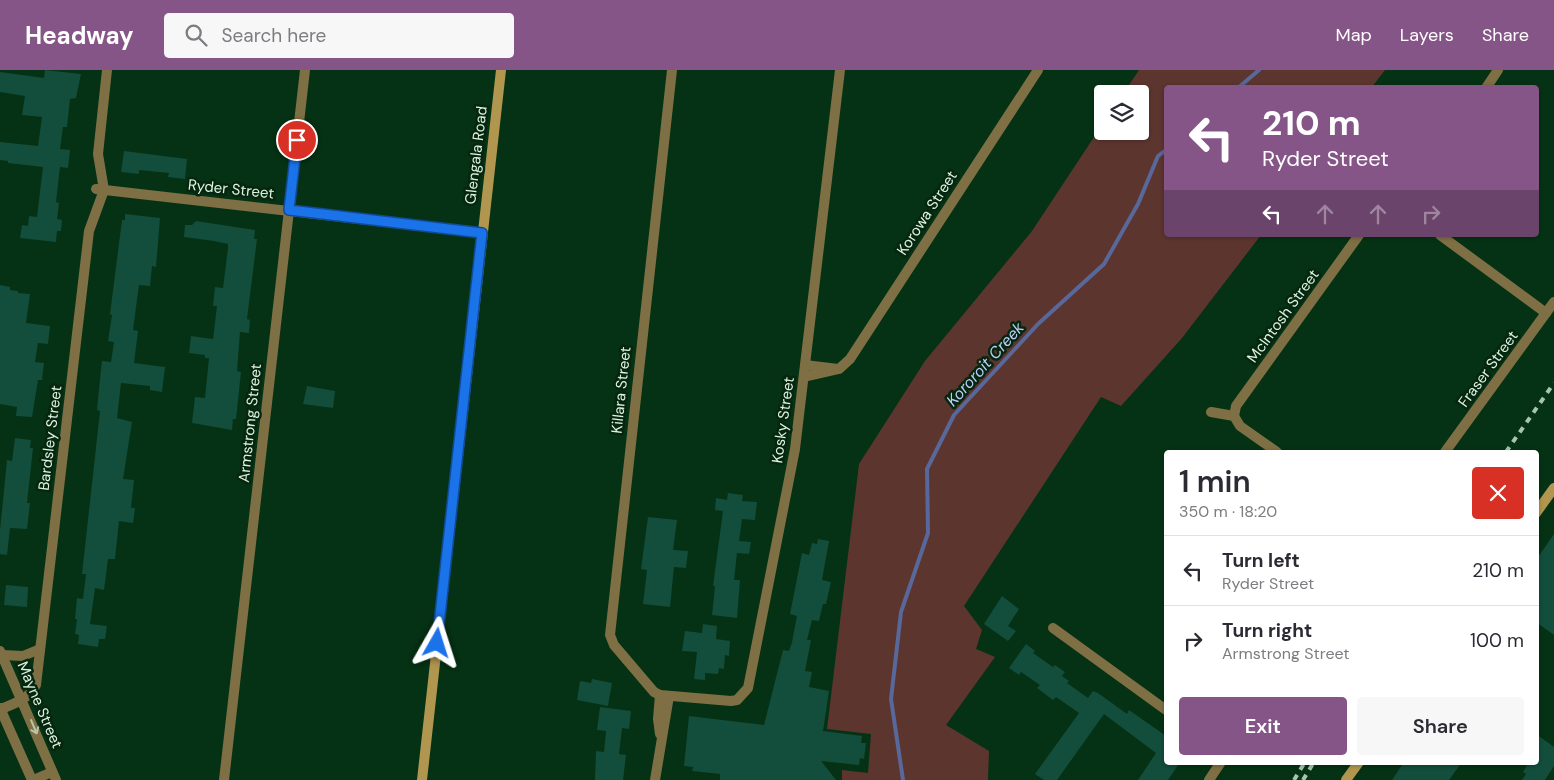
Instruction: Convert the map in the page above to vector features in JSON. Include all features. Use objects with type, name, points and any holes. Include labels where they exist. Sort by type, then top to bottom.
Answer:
[{"type":"street","name":"Bardsley Street","points":[[23,701],[31,694],[36,684],[89,231],[89,207],[100,189],[93,171],[98,154],[107,70]]},
{"type":"street","name":"Armstrong Street","points":[[224,780],[305,70]]},
{"type":"street","name":"Glengala Road","points":[[422,780],[501,70]]},
{"type":"street","name":"Killara Street","points":[[664,695],[647,686],[614,645],[610,625],[672,70]]},
{"type":"street","name":"Kosky Street","points":[[664,695],[731,701],[737,700],[748,688],[787,494],[806,364],[840,70]]},
{"type":"street","name":"Korowa Street","points":[[839,370],[850,359],[1038,70]]},
{"type":"street","points":[[1488,85],[1498,70]]},
{"type":"street","name":"Ryder Street","points":[[100,189],[482,233]]},
{"type":"street","name":"McIntosh Street","points":[[1234,416],[1236,406],[1358,237]]},
{"type":"street","points":[[1443,237],[1546,313]]},
{"type":"street","name":"Fraser Street","points":[[1446,450],[1554,302]]},
{"type":"street","points":[[806,364],[839,370]]},
{"type":"street","points":[[804,377],[839,370]]},
{"type":"street","points":[[1211,412],[1234,416],[1240,426],[1274,450]]},
{"type":"street","points":[[1539,509],[1554,488]]},
{"type":"street","points":[[1053,628],[1164,709]]},
{"type":"street","points":[[1,653],[23,656],[40,649]]},
{"type":"street","name":"Mayne Street","points":[[0,709],[33,780],[54,776],[1,653]]},
{"type":"street","points":[[655,780],[664,695]]},
{"type":"street","points":[[0,709],[23,701]]},
{"type":"street","points":[[1209,780],[1219,765]]},
{"type":"street","points":[[1346,780],[1357,765]]},
{"type":"shaded area","points":[[1139,70],[1385,70],[1374,85],[1164,85],[1164,237],[1259,237],[1182,338],[1121,406],[1101,397],[964,606],[982,630],[976,649],[995,657],[946,725],[989,751],[988,780],[842,780],[842,770],[868,773],[871,734],[827,729],[859,464],[925,361],[1032,231],[1094,137],[1094,140],[1149,140],[1149,85],[1129,85]]},
{"type":"building","points":[[45,70],[81,74],[76,98],[70,99],[67,127],[63,127],[60,149],[70,150],[68,168],[60,167],[56,202],[59,203],[57,219],[62,220],[61,231],[57,231],[56,242],[20,238],[22,225],[28,226],[29,216],[37,217],[43,167],[8,163],[8,161],[0,160],[0,142],[38,146],[42,117],[22,115],[25,96],[0,92],[0,72],[44,78]]},
{"type":"building","points":[[124,151],[187,159],[185,179],[168,177],[169,173],[139,170],[139,174],[121,172]]},
{"type":"building","points":[[125,214],[160,218],[156,267],[152,266],[150,286],[139,285],[133,330],[138,331],[134,363],[165,367],[162,392],[150,390],[150,386],[121,383],[117,418],[132,422],[123,479],[134,480],[131,508],[135,508],[133,523],[119,521],[115,559],[108,559],[104,590],[95,588],[90,624],[107,626],[105,639],[99,639],[98,647],[78,644],[79,635],[75,634],[77,619],[75,619],[77,598],[83,599],[86,574],[82,574],[100,411],[97,410],[100,379],[102,361],[111,362],[114,342],[108,341],[112,315],[110,314],[122,220],[125,220]]},
{"type":"building","points":[[196,221],[255,230],[254,239],[257,239],[247,319],[250,320],[249,333],[240,332],[237,371],[241,372],[236,419],[233,419],[232,430],[192,423],[195,397],[205,398],[209,358],[205,358],[205,355],[189,353],[191,336],[213,339],[217,306],[213,306],[215,287],[223,288],[228,248],[228,244],[184,237],[185,225],[192,225]]},
{"type":"building","points":[[0,285],[10,287],[10,290],[18,291],[18,293],[30,294],[26,323],[50,326],[48,344],[38,343],[35,362],[44,363],[42,380],[38,380],[32,417],[16,416],[17,407],[0,404]]},
{"type":"building","points":[[307,386],[335,391],[333,408],[303,404]]},
{"type":"building","points":[[15,438],[31,440],[30,448],[33,448],[27,503],[30,503],[27,529],[10,528],[7,555],[0,554],[0,530],[7,460],[12,461]]},
{"type":"building","points":[[728,493],[743,495],[742,501],[757,502],[755,520],[742,519],[739,541],[751,542],[749,554],[737,553],[734,580],[740,580],[737,618],[712,615],[715,586],[713,586],[723,511],[715,510],[716,498],[727,500]]},
{"type":"building","points":[[648,517],[677,520],[673,550],[688,551],[686,568],[674,567],[670,607],[643,604],[647,570],[641,569]]},
{"type":"building","points":[[1554,534],[1554,635],[1539,624],[1539,556]]},
{"type":"building","points":[[818,539],[829,541],[822,580],[831,582],[826,604],[823,604],[819,621],[812,620],[807,640],[811,640],[805,671],[812,672],[809,687],[829,691],[823,731],[862,736],[861,743],[866,743],[864,759],[860,758],[859,765],[821,761],[836,780],[720,780],[720,774],[692,771],[693,767],[684,766],[689,716],[764,725],[783,650],[789,651],[792,642],[797,616],[790,614],[802,553],[809,555],[812,543],[817,544]]},
{"type":"building","points":[[6,585],[28,587],[27,607],[4,605]]},
{"type":"building","points":[[1002,596],[1019,609],[1008,626],[1016,631],[1008,641],[984,624]]},
{"type":"building","points":[[703,624],[717,626],[716,639],[730,641],[729,656],[725,655],[724,669],[719,668],[718,674],[705,673],[705,680],[694,679],[697,652],[682,651],[685,631],[702,633]]},
{"type":"building","points":[[1026,644],[1035,651],[1033,653],[1053,667],[1055,665],[1065,672],[1062,676],[1069,681],[1067,683],[1088,698],[1093,691],[1098,693],[1127,714],[1129,710],[1164,735],[1164,765],[1178,765],[1168,780],[1138,780],[1156,753],[1104,714],[1057,780],[1044,780],[1035,774],[1079,713],[1056,697],[1053,700],[1037,688],[1040,685],[1021,672],[1019,675],[1009,668]]},
{"type":"building","points":[[592,679],[612,683],[608,706],[577,700],[580,681],[591,683]]},
{"type":"building","points":[[600,707],[631,711],[629,729],[622,728],[619,754],[626,755],[623,780],[595,780],[596,751],[604,752],[606,731],[597,730]]},
{"type":"building","points":[[1539,736],[1554,747],[1554,766],[1545,780],[1522,780],[1526,774],[1523,772],[1527,765],[1539,765]]},
{"type":"building","points":[[1402,765],[1460,765],[1449,780],[1392,780]]},
{"type":"waterway","name":"Kororoit Creek","points":[[1242,85],[1259,70]]},
{"type":"waterway","name":"Kororoit Creek","points":[[903,780],[891,699],[901,612],[928,533],[927,469],[954,415],[1038,324],[1104,264],[1138,204],[1158,156],[1164,152]]},
{"type":"railway","points":[[1507,450],[1554,383]]},
{"type":"railway","points":[[1294,780],[1303,765]]},
{"type":"railway","points":[[1303,780],[1312,765]]},
{"type":"route","points":[[297,140],[289,210],[482,233],[437,643]]}]
